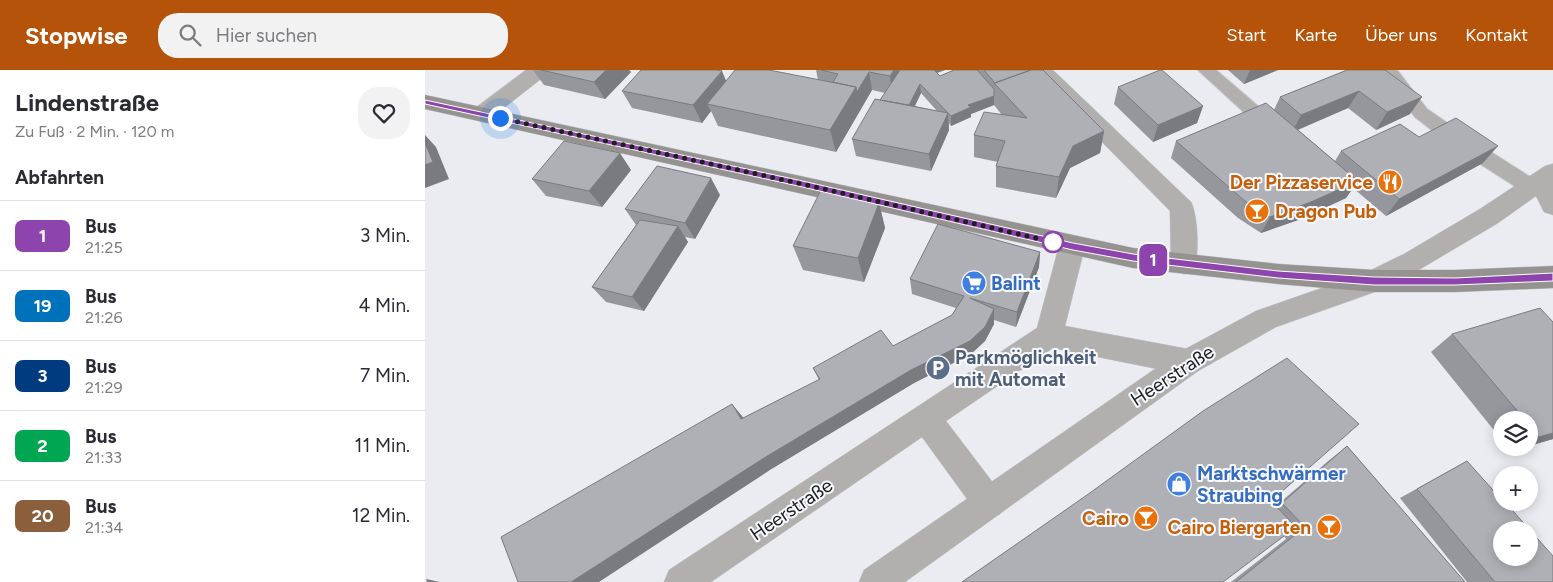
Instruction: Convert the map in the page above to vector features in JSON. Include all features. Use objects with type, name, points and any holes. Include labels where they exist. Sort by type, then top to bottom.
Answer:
[{"type":"main road","points":[[425,102],[1133,258],[1278,274],[1374,281],[1455,281],[1553,277]]},
{"type":"street","points":[[482,114],[539,70]]},
{"type":"street","points":[[1041,70],[1182,208],[1185,239],[1183,264]]},
{"type":"street","points":[[1542,180],[1553,206]]},
{"type":"street","name":"Heerstraße","points":[[876,582],[1188,362],[1266,320],[1374,281],[1413,261],[1472,226],[1542,180]]},
{"type":"street","points":[[1073,246],[1049,335],[1188,362]]},
{"type":"street","name":"Heerstraße","points":[[681,582],[1049,335]]},
{"type":"street","points":[[926,419],[989,503]]},
{"type":"lane","points":[[1206,70],[1253,111]]},
{"type":"lane","points":[[1389,70],[1421,113],[1462,143],[1542,180]]},
{"type":"building","points":[[541,70],[606,70],[594,82]]},
{"type":"building","points":[[641,70],[722,71],[693,105],[622,91]]},
{"type":"building","points":[[735,70],[769,70],[856,87],[830,130],[707,104]]},
{"type":"building","points":[[821,70],[894,70],[890,76],[869,72],[857,92],[856,87],[833,82],[838,74]]},
{"type":"building","points":[[900,70],[934,70],[940,76],[954,70],[977,70],[994,89],[994,96],[968,105],[971,107],[951,116],[920,84],[909,105],[880,100]]},
{"type":"building","points":[[984,70],[1031,70],[995,83]]},
{"type":"building","points":[[1031,70],[1043,70],[1104,131],[1073,146],[1059,177],[996,166],[1005,141],[974,135],[984,112],[1027,118],[994,83]]},
{"type":"building","points":[[1160,70],[1203,106],[1158,125],[1118,87]]},
{"type":"building","points":[[1347,70],[1385,70],[1422,97],[1387,112],[1359,91],[1301,115],[1280,97]]},
{"type":"building","points":[[875,99],[948,113],[929,154],[852,139]]},
{"type":"building","points":[[1266,103],[1358,181],[1311,202],[1270,217],[1246,202],[1176,141]]},
{"type":"building","points":[[1456,118],[1498,146],[1399,199],[1341,151],[1400,124],[1419,137]]},
{"type":"building","points":[[564,141],[620,153],[589,191],[532,179]]},
{"type":"building","points":[[425,143],[433,162],[425,165]]},
{"type":"building","points":[[657,166],[711,178],[685,223],[625,209]]},
{"type":"building","points":[[821,190],[879,203],[858,258],[793,246]]},
{"type":"building","points":[[640,220],[678,226],[632,297],[592,287]]},
{"type":"building","points":[[938,224],[1040,252],[1017,312],[970,298],[994,309],[985,327],[970,341],[911,370],[764,458],[571,582],[518,582],[501,537],[732,404],[741,419],[820,379],[813,368],[881,330],[893,346],[952,315],[964,296],[910,279]]},
{"type":"building","points":[[1540,308],[1553,322],[1553,433],[1539,437],[1538,411],[1517,411],[1452,334]]},
{"type":"building","points":[[1287,358],[1359,424],[1271,501],[1296,527],[1223,582],[962,582],[1203,411]]},
{"type":"building","name":"Cairo Biergarten","points":[[1347,446],[1465,582],[1236,582],[1305,527],[1282,503]]},
{"type":"building","points":[[1467,461],[1493,490],[1493,511],[1513,511],[1522,521],[1493,521],[1493,566],[1538,566],[1538,539],[1553,556],[1553,582],[1495,582],[1417,489]]},
{"type":"bus line","name":"1","points":[[425,102],[1133,258],[1278,274],[1374,281],[1455,281],[1553,277]]},
{"type":"place","name":"Der Pizzaservice","points":[[1390,182]]},
{"type":"place","name":"Dragon Pub","points":[[1257,211]]},
{"type":"place","name":"Balint","points":[[974,283]]},
{"type":"place","name":"Parkmöglichkeit mit Automat","points":[[938,368]]},
{"type":"place","name":"Marktschwärmer Straubing","points":[[1179,484]]},
{"type":"place","name":"Cairo","points":[[1146,518]]},
{"type":"place","name":"Cairo Biergarten","points":[[1329,527]]},
{"type":"route","points":[[500,118],[798,183],[1053,242]]}]
